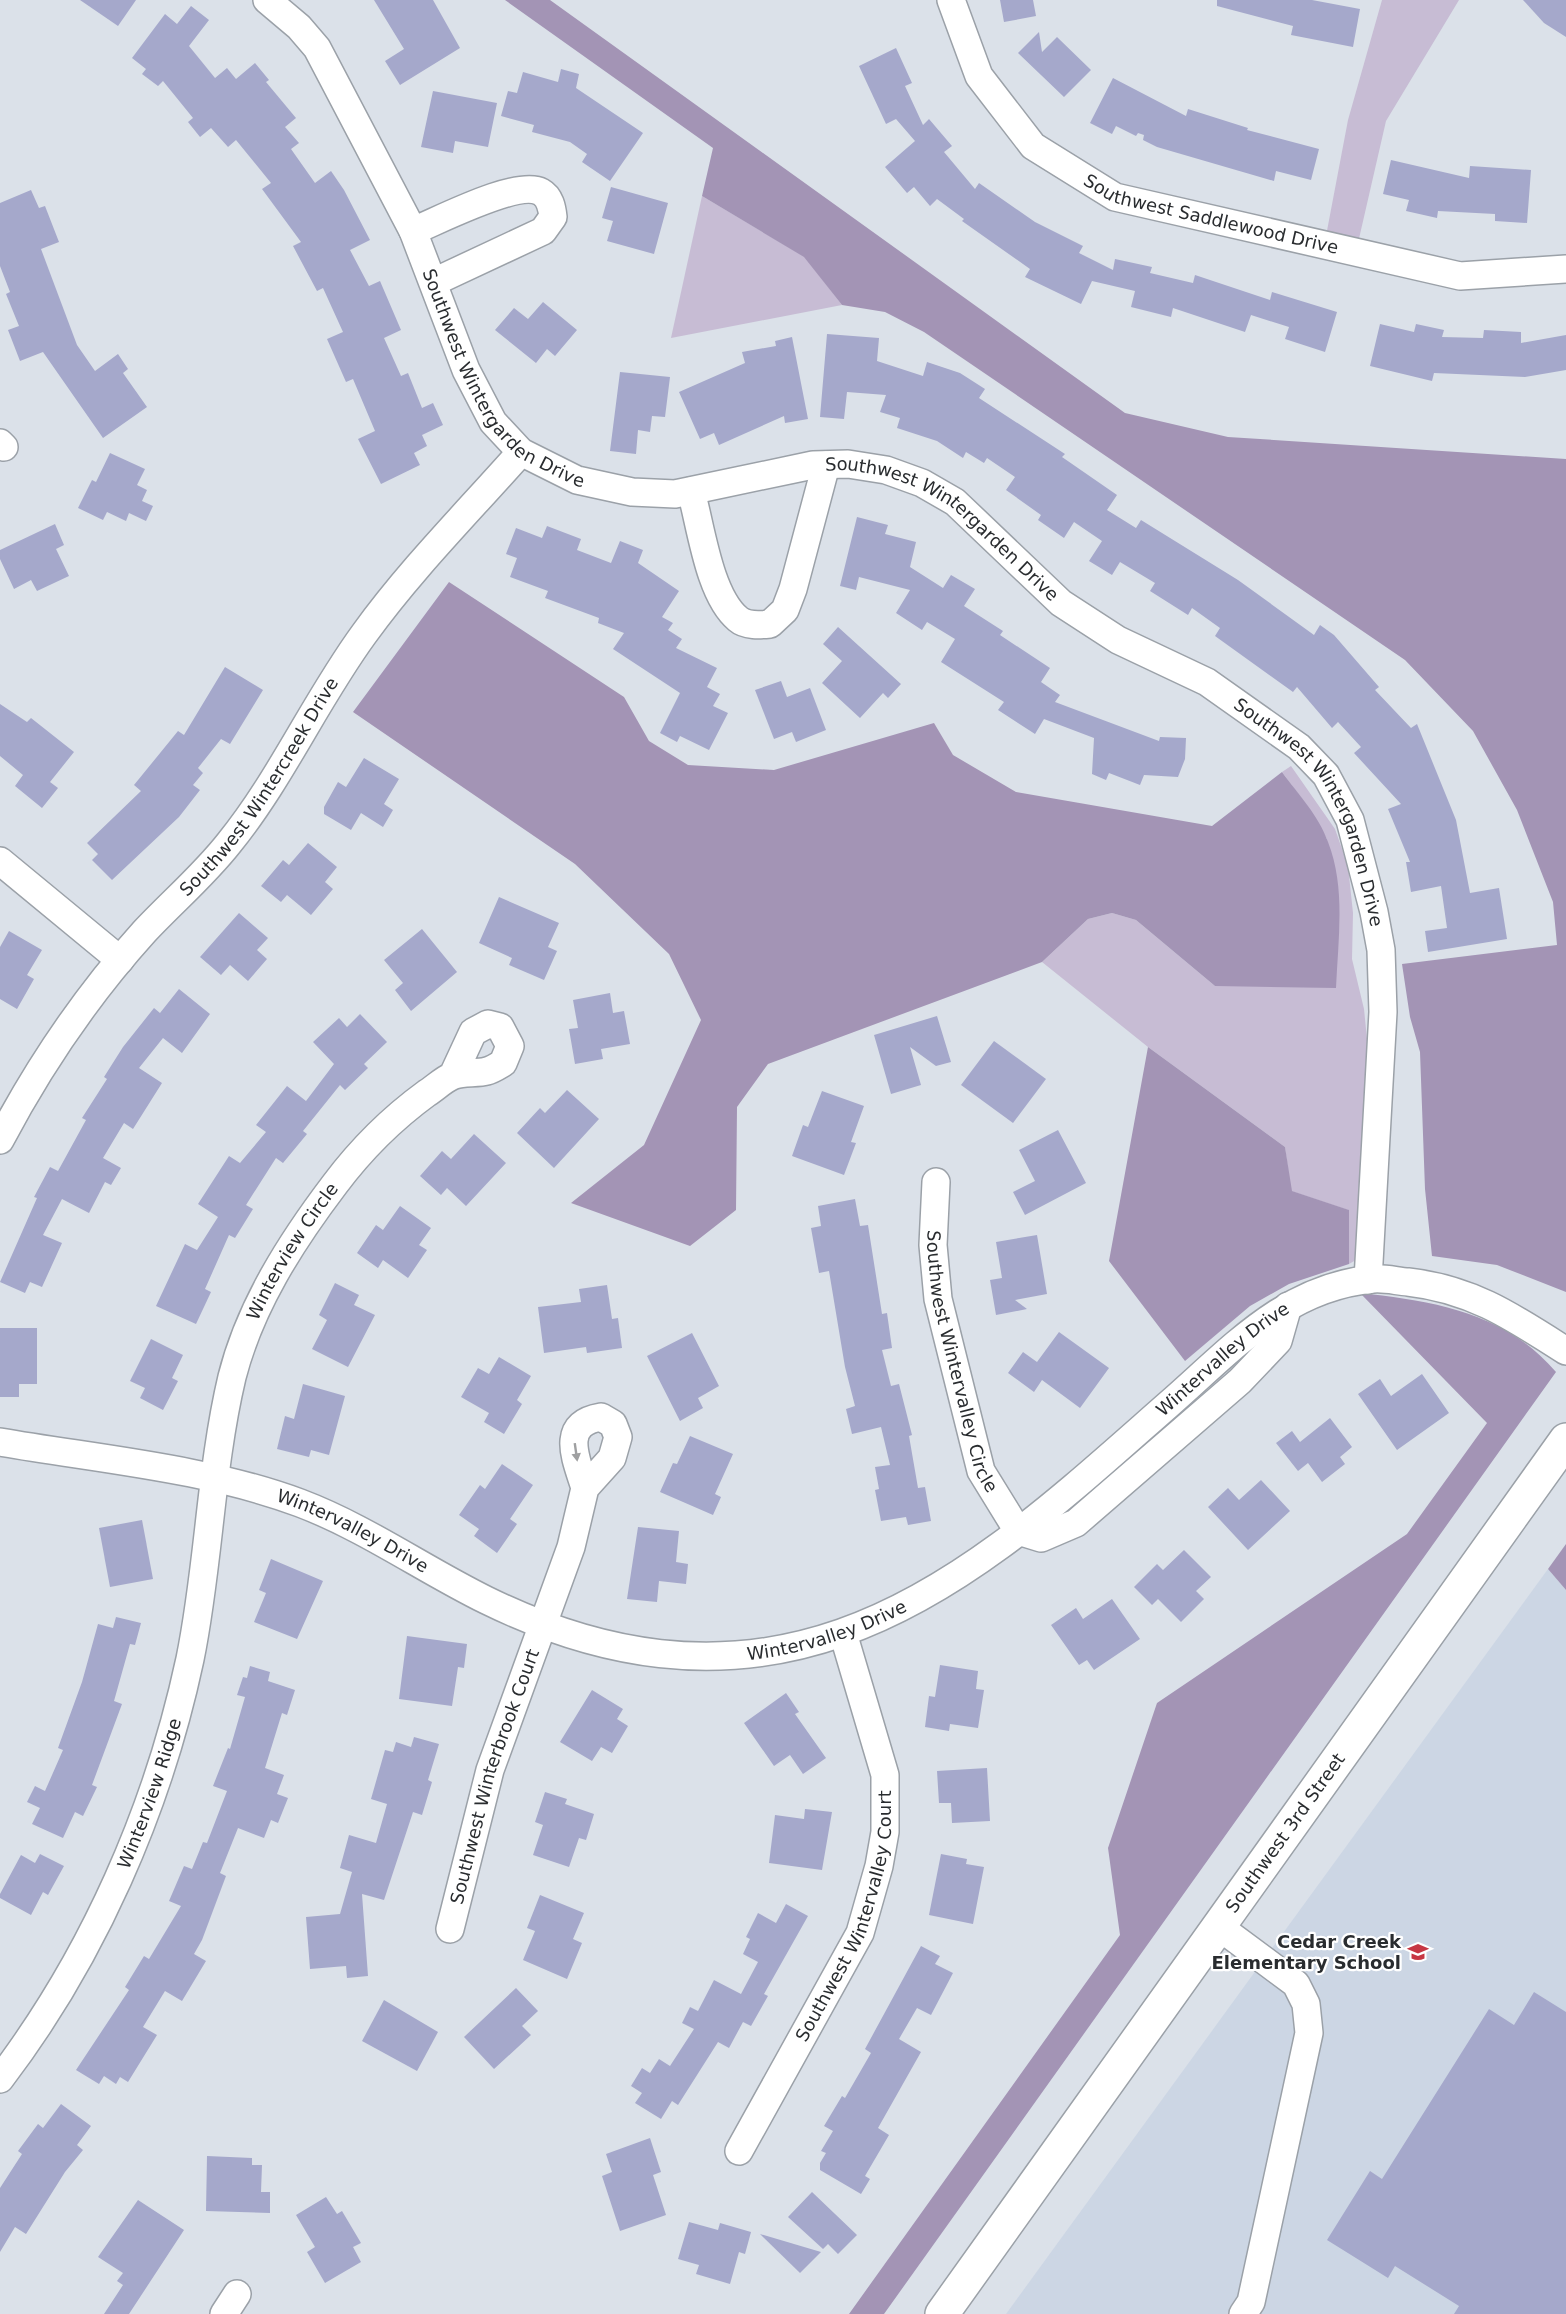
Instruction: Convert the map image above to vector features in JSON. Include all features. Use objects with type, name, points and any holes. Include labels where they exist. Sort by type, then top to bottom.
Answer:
[{"type":"main road","name":"Southwest 3rd Street","points":[[942,2314],[1566,1440]]},
{"type":"street","name":"Southwest Wintergarden Drive","points":[[267,0],[299,27],[317,48],[413,231],[466,370],[493,422],[521,452],[577,480],[632,492],[675,494],[768,473],[848,464],[886,470],[922,483],[955,502],[1061,603],[1118,640],[1207,682],[1299,747],[1326,775],[1350,820],[1374,912],[1381,950],[1383,1012],[1368,1280]]},
{"type":"street","name":"Southwest Saddlewood Drive","points":[[951,0],[979,76],[1033,146],[1115,197],[1460,276],[1566,269]]},
{"type":"street","points":[[413,231],[512,191],[530,189],[543,193],[551,204],[554,217],[543,231],[434,282]]},
{"type":"street","name":"Southwest Wintercreek Drive","points":[[3,1135],[28,1087],[120,960],[228,844],[264,796],[362,636],[394,593],[521,452]]},
{"type":"street","points":[[691,491],[719,594],[739,620],[754,625],[770,624],[785,610],[793,589],[826,465]]},
{"type":"street","points":[[0,861],[120,960]]},
{"type":"street","name":"Winterview Circle","points":[[216,1479],[233,1375],[260,1304],[278,1267],[358,1153],[393,1118],[453,1075]]},
{"type":"street","name":"Southwest Wintervalley Circle","points":[[936,1182],[933,1245],[938,1299],[981,1471],[1018,1531]]},
{"type":"street","name":"Wintervalley Drive","points":[[0,1442],[216,1479],[258,1489],[326,1514],[484,1599],[542,1625],[613,1648],[674,1657],[735,1656],[807,1644],[843,1633],[901,1609],[982,1559],[1170,1403],[1257,1324],[1307,1295],[1338,1285],[1368,1280],[1425,1284],[1469,1295],[1504,1311],[1566,1351]]},
{"type":"street","name":"Winterview Ridge","points":[[0,2079],[56,1996],[78,1956],[104,1907],[149,1802],[167,1748],[190,1657],[216,1479]]},
{"type":"street","name":"Southwest Winterbrook Court","points":[[450,1929],[490,1770],[571,1547],[585,1488]]},
{"type":"street","name":"Southwest Wintervalley Court","points":[[739,2151],[860,1933],[879,1866],[885,1832],[885,1775],[843,1633]]},
{"type":"street","points":[[1218,1926],[1296,1984],[1306,2004],[1309,2033],[1251,2302],[1244,2314]]},
{"type":"shaded area","points":[[505,0],[550,0],[1125,413],[1228,437],[1566,459],[1566,1292],[1497,1265],[1432,1256],[1425,1189],[1420,1052],[1410,1017],[1402,964],[1557,945],[1553,902],[1517,810],[1473,731],[1405,660],[924,332],[885,312],[842,305],[804,257],[702,196],[713,148]]},
{"type":"shaded area","points":[[1382,0],[1459,0],[1386,121],[1358,243],[1326,236],[1348,120]]},
{"type":"shaded area","points":[[702,196],[805,257],[842,305],[671,338]]},
{"type":"shaded area","points":[[449,582],[624,697],[649,741],[688,765],[774,770],[934,723],[953,755],[1016,792],[1212,826],[1282,772],[1319,823],[1334,860],[1340,914],[1336,988],[1215,986],[1136,920],[1112,913],[1088,919],[1042,962],[768,1064],[737,1107],[736,1210],[690,1246],[571,1203],[644,1145],[701,1020],[669,954],[575,864],[353,712]]},
{"type":"shaded area","points":[[1291,766],[1335,829],[1348,866],[1353,913],[1352,959],[1364,1009],[1367,1039],[1361,1247],[1356,1260],[1349,1264],[1348,1210],[1291,1191],[1285,1147],[1148,1047],[1042,962],[1088,919],[1112,913],[1136,920],[1215,986],[1327,839],[1308,807],[1282,772]]},
{"type":"shaded area","points":[[1148,1047],[1285,1147],[1292,1191],[1349,1210],[1349,1264],[1289,1284],[1250,1306],[1185,1361],[1109,1261]]},
{"type":"shaded area","points":[[1360,1293],[1441,1306],[1491,1323],[1514,1335],[1556,1372],[884,2314],[849,2314],[1120,1935],[1108,1848],[1157,1703],[1407,1534],[1487,1423]]},
{"type":"shaded area","points":[[1566,1544],[1566,1590],[1548,1569]]},
{"type":"shaded area","name":"Cedar Creek Elementary School","points":[[1548,1569],[1566,1590],[1566,2314],[1006,2314]]},
{"type":"building","points":[[80,0],[136,0],[118,26]]},
{"type":"building","points":[[374,0],[433,0],[460,48],[400,85],[385,61],[404,49]]},
{"type":"building","points":[[1000,0],[1033,0],[1036,16],[1004,22]]},
{"type":"building","points":[[1217,0],[1312,0],[1360,9],[1353,47],[1291,35],[1293,26],[1217,6]]},
{"type":"building","points":[[1523,0],[1566,0],[1566,37],[1544,23]]},
{"type":"building","points":[[191,6],[209,20],[189,46],[215,78],[227,68],[236,79],[255,63],[269,80],[266,82],[296,118],[285,127],[299,143],[291,149],[315,183],[331,171],[344,190],[370,240],[350,250],[369,286],[380,281],[401,330],[384,338],[401,376],[408,373],[422,408],[433,403],[443,425],[422,435],[427,446],[414,453],[420,465],[381,484],[358,439],[375,431],[353,379],[346,382],[327,339],[343,332],[323,288],[317,291],[293,246],[301,242],[262,189],[271,183],[236,140],[228,147],[211,128],[200,137],[188,122],[193,118],[163,81],[158,86],[142,74],[146,69],[132,58],[165,14],[177,24]]},
{"type":"building","points":[[1039,32],[1042,52],[1057,37],[1091,70],[1064,97],[1018,53]]},
{"type":"building","points":[[896,48],[912,83],[905,86],[923,125],[929,119],[952,146],[944,152],[975,189],[979,183],[1035,222],[1083,246],[1079,253],[1113,270],[1115,259],[1152,267],[1150,273],[1193,283],[1195,275],[1270,300],[1272,292],[1337,312],[1325,352],[1285,339],[1289,327],[1251,315],[1245,332],[1173,308],[1171,317],[1131,307],[1135,291],[1092,281],[1081,304],[1025,277],[1030,269],[962,221],[964,219],[937,199],[930,206],[914,187],[907,193],[885,167],[915,141],[896,119],[886,124],[859,66]]},
{"type":"building","points":[[561,69],[579,74],[576,88],[643,133],[610,181],[582,162],[587,154],[570,142],[532,132],[534,125],[501,116],[508,91],[517,93],[523,72],[558,82]]},
{"type":"building","points":[[1113,78],[1186,116],[1188,109],[1248,128],[1247,130],[1319,149],[1311,180],[1276,171],[1274,181],[1157,147],[1143,140],[1144,135],[1138,133],[1136,136],[1116,126],[1112,134],[1090,123]]},
{"type":"building","points":[[433,91],[497,103],[488,147],[455,141],[453,153],[421,147]]},
{"type":"building","points":[[1391,160],[1469,178],[1470,166],[1531,170],[1527,223],[1495,221],[1495,214],[1438,211],[1437,218],[1406,211],[1409,200],[1383,194]]},
{"type":"building","points":[[611,187],[668,203],[654,254],[607,241],[613,221],[602,218]]},
{"type":"building","points":[[31,190],[39,208],[45,206],[59,242],[41,249],[77,345],[95,371],[118,354],[128,369],[123,373],[147,407],[103,438],[43,352],[20,361],[8,330],[19,326],[6,294],[10,292],[0,266],[0,203]]},
{"type":"building","points":[[543,302],[577,330],[555,356],[547,349],[536,363],[495,330],[514,308],[528,319]]},
{"type":"building","points":[[1380,324],[1414,332],[1416,324],[1444,330],[1442,337],[1483,338],[1484,330],[1521,332],[1521,343],[1566,335],[1566,370],[1525,377],[1434,373],[1432,381],[1370,366]]},
{"type":"building","points":[[827,334],[879,338],[877,361],[923,376],[927,362],[960,373],[985,389],[979,398],[1065,454],[1062,457],[1117,495],[1107,510],[1136,528],[1141,520],[1238,580],[1314,635],[1320,625],[1334,635],[1379,687],[1375,690],[1411,728],[1417,724],[1456,820],[1470,893],[1499,888],[1507,939],[1428,952],[1425,931],[1447,928],[1441,886],[1411,892],[1406,862],[1410,862],[1388,809],[1401,804],[1354,753],[1361,747],[1338,722],[1332,728],[1297,687],[1293,692],[1215,636],[1220,628],[1192,608],[1188,615],[1150,591],[1155,583],[1120,562],[1112,575],[1089,561],[1102,541],[1074,522],[1064,538],[1038,520],[1041,515],[1006,490],[1015,477],[987,458],[984,463],[966,452],[963,458],[937,441],[897,428],[900,418],[880,412],[886,395],[847,392],[844,419],[820,417]]},
{"type":"building","points":[[792,337],[808,419],[785,423],[784,416],[719,445],[714,433],[700,439],[679,392],[745,363],[742,352],[776,346],[775,341]]},
{"type":"building","points":[[620,372],[670,377],[665,417],[652,416],[650,432],[638,430],[636,454],[610,451]]},
{"type":"building","points":[[110,453],[145,469],[137,485],[147,490],[142,501],[153,506],[146,521],[129,513],[126,521],[107,512],[103,520],[78,508],[92,480],[96,482]]},
{"type":"building","points":[[857,517],[888,525],[885,534],[916,542],[910,567],[943,588],[951,575],[975,589],[964,606],[1003,631],[1000,635],[1050,668],[1041,682],[1060,695],[1055,702],[1159,741],[1160,737],[1186,738],[1185,759],[1178,777],[1144,775],[1140,785],[1109,773],[1106,780],[1092,774],[1094,738],[1044,719],[1035,734],[998,710],[1004,702],[941,662],[955,639],[927,622],[922,630],[896,613],[910,590],[859,577],[856,590],[840,586]]},
{"type":"building","points":[[55,524],[64,545],[56,549],[69,576],[37,591],[31,580],[14,589],[0,559],[0,550]]},
{"type":"building","points":[[547,526],[581,539],[577,550],[611,563],[620,541],[643,550],[638,563],[679,591],[662,617],[673,623],[668,630],[682,639],[676,648],[717,668],[707,687],[720,694],[713,706],[728,713],[709,750],[680,736],[677,742],[660,733],[680,693],[613,649],[624,633],[598,623],[599,618],[545,598],[548,591],[510,577],[517,558],[506,554],[516,528],[542,538]]},
{"type":"building","points":[[838,627],[901,684],[888,698],[883,693],[860,718],[822,683],[842,661],[823,644]]},
{"type":"building","points":[[225,667],[263,690],[230,744],[221,739],[198,768],[203,773],[193,785],[200,790],[179,817],[112,880],[92,860],[98,854],[87,843],[141,791],[134,785],[178,731],[184,735]]},
{"type":"building","points":[[781,681],[787,697],[810,688],[826,730],[796,742],[792,732],[774,739],[755,690]]},
{"type":"building","points":[[0,704],[27,722],[31,718],[74,752],[50,782],[58,788],[42,808],[15,786],[23,775],[0,756]]},
{"type":"building","points":[[364,758],[399,779],[384,804],[393,810],[383,827],[361,813],[351,830],[324,814],[324,807],[338,782],[346,787]]},
{"type":"building","points":[[308,843],[337,867],[325,882],[333,889],[311,915],[287,895],[281,902],[261,886],[283,860],[289,865]]},
{"type":"building","points":[[499,897],[559,923],[548,947],[557,951],[544,980],[509,965],[512,958],[479,943]]},
{"type":"building","points":[[239,913],[268,938],[257,950],[267,959],[248,981],[230,965],[221,975],[200,957]]},
{"type":"building","points":[[422,929],[457,972],[411,1011],[395,990],[403,983],[384,960]]},
{"type":"building","points":[[9,931],[42,950],[27,975],[34,979],[17,1009],[0,999],[0,947]]},
{"type":"building","points":[[179,989],[210,1014],[182,1053],[163,1038],[139,1068],[162,1083],[133,1129],[124,1123],[103,1158],[121,1168],[111,1185],[105,1182],[89,1213],[62,1199],[43,1235],[62,1243],[42,1287],[30,1282],[25,1293],[0,1282],[37,1198],[34,1197],[50,1167],[58,1171],[86,1120],[82,1118],[107,1079],[104,1077],[123,1047],[154,1008],[160,1013]]},
{"type":"building","points":[[610,993],[613,1013],[624,1011],[630,1044],[601,1049],[603,1059],[575,1064],[569,1029],[578,1028],[573,1000]]},
{"type":"building","points":[[360,1014],[387,1042],[364,1064],[368,1068],[345,1090],[340,1085],[303,1131],[307,1134],[283,1163],[276,1158],[246,1205],[253,1209],[235,1238],[229,1235],[205,1289],[211,1292],[196,1324],[156,1306],[185,1244],[197,1250],[218,1217],[198,1204],[229,1156],[240,1163],[266,1132],[256,1125],[287,1086],[306,1101],[334,1064],[313,1042],[339,1018],[347,1027]]},
{"type":"building","points":[[937,1016],[951,1062],[936,1066],[910,1047],[921,1085],[891,1094],[874,1035]]},
{"type":"building","points":[[994,1041],[1046,1079],[1013,1123],[961,1085]]},
{"type":"building","points":[[567,1090],[599,1119],[554,1168],[517,1133],[540,1108],[545,1113]]},
{"type":"building","points":[[822,1091],[864,1106],[851,1142],[856,1143],[844,1175],[792,1156],[803,1125],[808,1127]]},
{"type":"building","points":[[1058,1130],[1086,1183],[1025,1215],[1013,1192],[1035,1181],[1019,1150]]},
{"type":"building","points":[[474,1134],[506,1163],[466,1206],[447,1188],[441,1195],[420,1176],[442,1151],[451,1159]]},
{"type":"building","points":[[855,1199],[860,1226],[868,1225],[882,1314],[887,1313],[892,1348],[882,1350],[891,1386],[899,1384],[912,1435],[909,1436],[918,1488],[925,1487],[931,1521],[908,1525],[906,1517],[881,1521],[875,1490],[879,1489],[875,1467],[890,1465],[881,1427],[852,1434],[846,1409],[855,1406],[845,1367],[829,1271],[819,1273],[811,1228],[821,1226],[818,1206]]},
{"type":"building","points":[[400,1206],[431,1228],[419,1245],[427,1250],[408,1278],[383,1260],[378,1268],[357,1253],[376,1225],[383,1230]]},
{"type":"building","points":[[1037,1235],[1047,1294],[1015,1300],[1027,1309],[996,1315],[990,1280],[1002,1278],[996,1242]]},
{"type":"building","points":[[335,1283],[359,1295],[354,1305],[375,1315],[348,1367],[312,1349],[327,1320],[319,1315]]},
{"type":"building","points":[[607,1285],[612,1319],[618,1318],[622,1348],[587,1353],[586,1347],[544,1353],[538,1307],[581,1302],[579,1289]]},
{"type":"building","points":[[0,1328],[37,1328],[37,1384],[19,1384],[19,1397],[0,1397]]},
{"type":"building","points":[[1059,1332],[1109,1368],[1080,1408],[1042,1380],[1034,1392],[1008,1373],[1023,1352],[1037,1362]]},
{"type":"building","points":[[692,1333],[719,1386],[698,1398],[703,1408],[680,1421],[647,1356]]},
{"type":"building","points":[[151,1339],[183,1355],[172,1378],[178,1381],[163,1410],[140,1398],[145,1388],[130,1381]]},
{"type":"building","points":[[499,1357],[531,1376],[517,1400],[522,1404],[504,1434],[484,1422],[489,1413],[461,1397],[478,1368],[489,1374]]},
{"type":"building","points":[[1422,1374],[1449,1413],[1397,1450],[1358,1394],[1380,1379],[1391,1396]]},
{"type":"building","points":[[303,1384],[345,1396],[329,1455],[311,1450],[309,1457],[277,1449],[285,1416],[294,1419]]},
{"type":"building","points":[[1330,1418],[1352,1447],[1340,1457],[1345,1464],[1322,1482],[1308,1463],[1298,1471],[1276,1443],[1292,1431],[1300,1442]]},
{"type":"building","points":[[690,1436],[733,1454],[715,1494],[721,1497],[713,1515],[660,1492],[673,1463],[677,1464]]},
{"type":"building","points":[[502,1464],[533,1485],[510,1519],[517,1524],[497,1553],[474,1536],[479,1529],[459,1515],[480,1485],[485,1489]]},
{"type":"building","points":[[1261,1480],[1290,1511],[1248,1550],[1208,1507],[1228,1488],[1239,1500]]},
{"type":"building","points":[[142,1520],[153,1579],[110,1587],[99,1528]]},
{"type":"building","points":[[638,1527],[679,1531],[676,1562],[688,1564],[686,1584],[659,1581],[657,1602],[627,1599]]},
{"type":"building","points":[[1184,1550],[1211,1577],[1196,1591],[1204,1599],[1181,1622],[1158,1599],[1152,1605],[1134,1587],[1157,1564],[1163,1570]]},
{"type":"building","points":[[271,1559],[323,1581],[297,1639],[254,1622],[266,1593],[259,1590]]},
{"type":"building","points":[[1112,1599],[1140,1639],[1094,1670],[1087,1660],[1079,1665],[1051,1625],[1076,1608],[1083,1619]]},
{"type":"building","points":[[116,1617],[141,1623],[135,1645],[130,1644],[114,1701],[122,1704],[92,1785],[97,1787],[83,1816],[75,1812],[63,1838],[32,1824],[40,1808],[27,1802],[35,1786],[45,1791],[63,1750],[58,1748],[82,1682],[98,1624],[113,1628]]},
{"type":"building","points":[[407,1636],[467,1644],[464,1668],[458,1667],[452,1706],[399,1699]]},
{"type":"building","points":[[940,1665],[978,1671],[976,1689],[984,1690],[978,1728],[950,1724],[949,1731],[925,1727],[929,1696],[935,1697]]},
{"type":"building","points":[[250,1666],[270,1672],[268,1681],[295,1690],[287,1715],[282,1713],[265,1768],[284,1775],[277,1794],[288,1798],[278,1823],[271,1820],[264,1838],[238,1828],[220,1873],[226,1876],[202,1940],[194,1954],[206,1961],[182,2001],[165,1991],[143,2027],[157,2035],[128,2082],[120,2077],[116,2084],[104,2076],[99,2084],[76,2070],[129,1990],[125,1987],[144,1956],[149,1959],[181,1906],[169,1901],[184,1866],[192,1869],[203,1842],[207,1843],[227,1791],[213,1786],[228,1748],[230,1749],[245,1697],[237,1695],[243,1677],[247,1678]]},
{"type":"building","points":[[592,1690],[623,1709],[617,1719],[628,1726],[612,1753],[601,1747],[592,1761],[560,1742]]},
{"type":"building","points":[[786,1693],[799,1712],[795,1714],[826,1758],[803,1774],[790,1755],[774,1766],[744,1723]]},
{"type":"building","points":[[414,1737],[439,1744],[428,1780],[432,1782],[422,1815],[413,1812],[384,1900],[362,1894],[368,1976],[347,1978],[346,1966],[310,1969],[306,1917],[340,1914],[352,1872],[340,1868],[349,1835],[376,1843],[387,1804],[371,1799],[385,1750],[393,1752],[396,1742],[411,1747]]},
{"type":"building","points":[[987,1768],[990,1821],[952,1823],[951,1803],[939,1803],[937,1771]]},
{"type":"building","points":[[545,1792],[567,1799],[565,1804],[594,1814],[586,1840],[579,1838],[569,1867],[533,1855],[543,1825],[535,1822]]},
{"type":"building","points":[[805,1809],[832,1812],[822,1870],[769,1863],[775,1815],[804,1819]]},
{"type":"building","points":[[40,1854],[64,1866],[48,1895],[43,1892],[31,1915],[0,1898],[0,1894],[21,1855],[35,1863]]},
{"type":"building","points":[[941,1854],[967,1859],[966,1864],[984,1867],[973,1924],[929,1915]]},
{"type":"building","points":[[540,1895],[584,1913],[573,1939],[582,1943],[567,1979],[523,1960],[535,1931],[527,1928]]},
{"type":"building","points":[[786,1904],[808,1916],[764,1994],[768,1996],[751,2026],[743,2022],[729,2048],[718,2042],[678,2105],[672,2101],[661,2119],[635,2103],[642,2093],[631,2086],[642,2068],[650,2073],[659,2059],[670,2066],[694,2029],[682,2023],[690,2007],[698,2011],[714,1980],[741,1994],[758,1962],[743,1954],[750,1939],[746,1937],[758,1913],[776,1923]]},
{"type":"building","points":[[921,1946],[940,1956],[935,1964],[953,1973],[931,2015],[917,2008],[899,2039],[921,2052],[878,2128],[889,2135],[865,2176],[870,2179],[861,2194],[820,2170],[820,2163],[826,2153],[821,2151],[833,2131],[824,2126],[842,2096],[845,2098],[871,2053],[865,2049]]},
{"type":"building","points":[[516,1988],[538,2011],[522,2026],[531,2035],[494,2069],[464,2037]]},
{"type":"building","points":[[1534,1992],[1566,2012],[1566,2314],[1454,2314],[1459,2306],[1395,2266],[1388,2278],[1327,2240],[1370,2171],[1382,2179],[1489,2009],[1514,2025]]},
{"type":"building","points":[[384,2000],[438,2032],[417,2071],[362,2041]]},
{"type":"building","points":[[61,2104],[91,2126],[77,2145],[83,2150],[65,2172],[26,2234],[15,2227],[0,2252],[0,2188],[22,2154],[18,2151],[38,2124],[43,2128]]},
{"type":"building","points":[[650,2138],[661,2172],[653,2175],[666,2215],[620,2231],[602,2176],[612,2172],[606,2154]]},
{"type":"building","points":[[207,2156],[252,2158],[252,2165],[262,2165],[261,2192],[270,2192],[270,2213],[206,2211]]},
{"type":"building","points":[[812,2192],[857,2235],[838,2254],[828,2244],[823,2249],[788,2217]]},
{"type":"building","points":[[326,2197],[337,2214],[342,2211],[361,2243],[353,2247],[361,2262],[325,2283],[307,2252],[315,2247],[296,2215]]},
{"type":"building","points":[[138,2200],[184,2230],[129,2314],[104,2314],[123,2285],[117,2281],[123,2273],[98,2257]]},
{"type":"building","points":[[689,2222],[718,2230],[720,2223],[751,2232],[745,2254],[739,2252],[730,2284],[696,2274],[699,2265],[678,2259]]},
{"type":"building","points":[[760,2234],[821,2252],[800,2273]]},
{"type":"place","name":"Cedar Creek Elementary School","points":[[1418,1952]]}]
